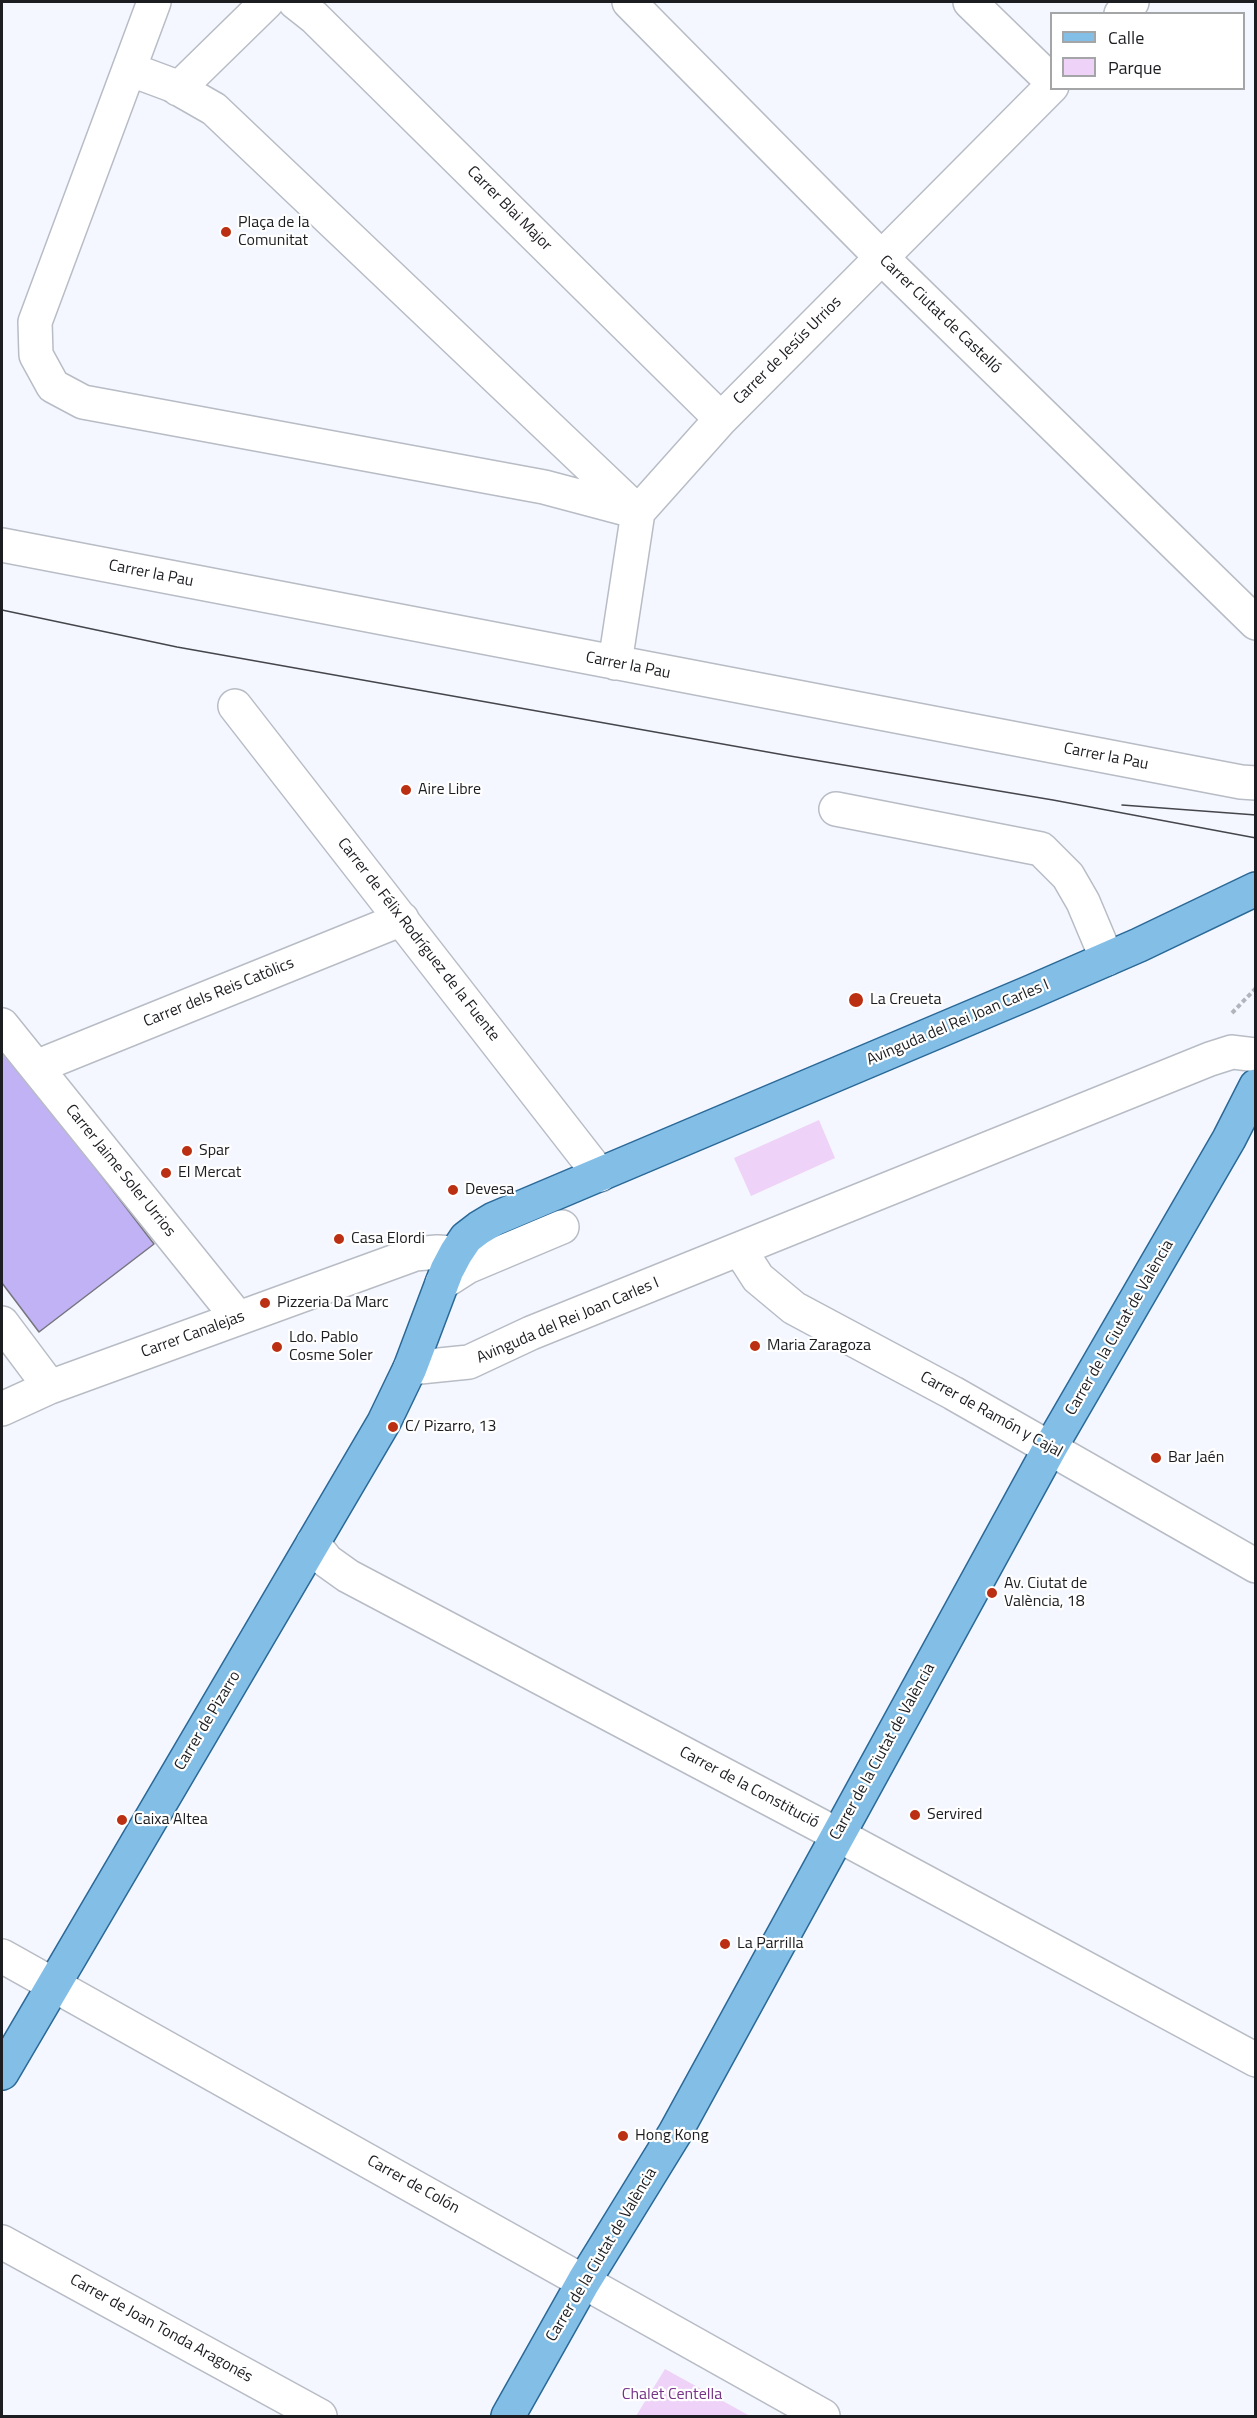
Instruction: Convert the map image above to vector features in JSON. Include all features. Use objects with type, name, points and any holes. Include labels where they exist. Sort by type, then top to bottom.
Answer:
[{"type":"main road","name":"Avinguda del Rei Joan Carles I","points":[[410,1368],[456,1252],[466,1238],[494,1219],[1107,959],[1256,889]]},
{"type":"main road","name":"Carrer de la Ciutat de València","points":[[508,2416],[584,2281],[675,2133],[1050,1448],[1229,1138],[1256,1086]]},
{"type":"main road","name":"Carrer de Pizarro","points":[[2,2073],[52,1984],[384,1422],[410,1368]]},
{"type":"street","points":[[154,2],[35,322],[36,355],[53,386],[83,402],[544,487],[638,512]]},
{"type":"street","points":[[178,88],[267,2]]},
{"type":"street","name":"Carrer Ciutat de Castelló","points":[[629,2],[881,257],[1256,623]]},
{"type":"street","points":[[970,2],[1041,71],[1050,76]]},
{"type":"street","name":"Carrer Blai Major","points":[[313,7],[721,419]]},
{"type":"street","points":[[129,69],[178,88],[214,110],[638,512]]},
{"type":"street","name":"Carrer de Jesús Urrios","points":[[638,512],[721,419],[1050,88]]},
{"type":"street","points":[[615,663],[638,512]]},
{"type":"street","name":"Carrer la Pau","points":[[2,545],[1241,783],[1256,783]]},
{"type":"street","name":"Carrer de Félix Rodríguez de la Fuente","points":[[235,706],[600,1175]]},
{"type":"street","points":[[836,809],[1041,849],[1068,876],[1083,902],[1107,959]]},
{"type":"street","name":"Carrer dels Reis Catòlics","points":[[36,1067],[402,919]]},
{"type":"street","name":"Carrer Jaime Soler Urrios","points":[[2,1025],[238,1318]]},
{"type":"street","name":"Avinguda del Rei Joan Carles I","points":[[410,1368],[469,1362],[531,1333],[1210,1059],[1232,1052],[1256,1055]]},
{"type":"street","points":[[442,1283],[467,1267],[562,1227]]},
{"type":"street","name":"Carrer de Ramón y Cajal","points":[[740,1250],[758,1278],[794,1308],[1050,1448],[1256,1566]]},
{"type":"street","name":"Carrer Canalejas","points":[[2,1409],[50,1387],[414,1254],[456,1252]]},
{"type":"street","points":[[2,1323],[50,1387]]},
{"type":"street","name":"Carrer de la Constitució","points":[[313,1544],[327,1561],[348,1576],[838,1835],[1256,2060]]},
{"type":"street","name":"Carrer de Colón","points":[[2,1956],[823,2416]]},
{"type":"street","name":"Carrer de Joan Tonda Aragonés","points":[[2,2242],[320,2416]]},
{"type":"green space","points":[[819,1120],[835,1158],[751,1196],[734,1158]]},
{"type":"green space","name":"Chalet Centella","points":[[665,2369],[750,2416],[636,2416]]},
{"type":"building","points":[[2,1046],[154,1244],[39,1332],[2,1283]]},
{"type":"tram line","points":[[2,610],[177,647],[790,756],[1053,800],[1256,838]]},
{"type":"tram line","points":[[1122,805],[1256,815]]},
{"type":"place","name":"Plaça de la Comunitat","points":[[226,232]]},
{"type":"place","name":"Aire Libre","points":[[406,790]]},
{"type":"place","name":"La Creueta","points":[[856,1000]]},
{"type":"place","name":"Spar","points":[[187,1151]]},
{"type":"place","name":"El Mercat","points":[[166,1173]]},
{"type":"place","name":"Devesa","points":[[453,1190]]},
{"type":"place","name":"Casa Elordi","points":[[339,1239]]},
{"type":"place","name":"Pizzeria Da Marc","points":[[265,1303]]},
{"type":"place","name":"Maria Zaragoza","points":[[755,1346]]},
{"type":"place","name":"Ldo. Pablo Cosme Soler","points":[[277,1347]]},
{"type":"place","name":"C/ Pizarro, 13","points":[[393,1427]]},
{"type":"place","name":"Bar Jaén","points":[[1156,1458]]},
{"type":"place","name":"Av. Ciutat de València, 18","points":[[992,1593]]},
{"type":"place","name":"Servired","points":[[915,1815]]},
{"type":"place","name":"Caixa Altea","points":[[122,1820]]},
{"type":"place","name":"La Parrilla","points":[[725,1944]]},
{"type":"place","name":"Hong Kong","points":[[623,2136]]}]
